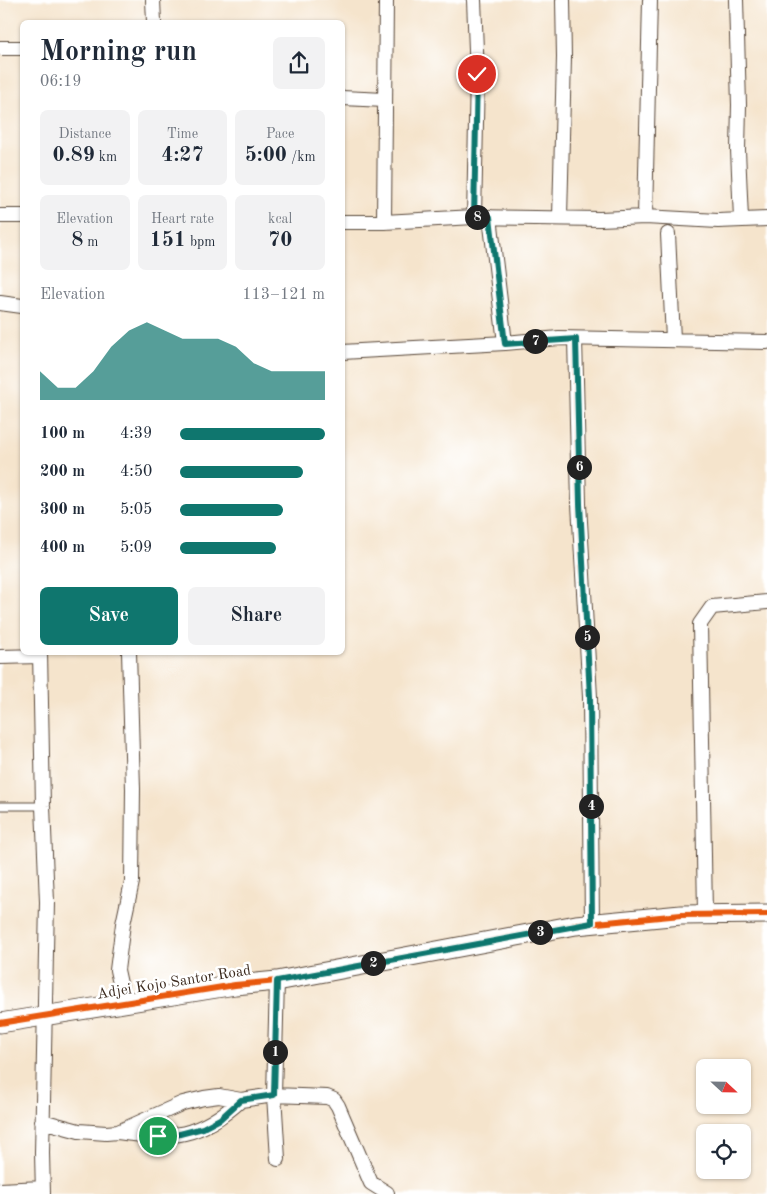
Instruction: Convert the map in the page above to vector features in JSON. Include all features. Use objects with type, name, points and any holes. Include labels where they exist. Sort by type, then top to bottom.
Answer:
[{"type":"street","points":[[153,0],[154,20]]},
{"type":"street","points":[[384,222],[386,0]]},
{"type":"street","points":[[474,0],[477,83],[474,217]]},
{"type":"street","points":[[560,217],[564,57],[563,0]]},
{"type":"street","points":[[645,217],[650,0]]},
{"type":"street","points":[[736,0],[740,105],[738,150],[741,219]]},
{"type":"street","points":[[0,48],[20,48]]},
{"type":"street","points":[[345,98],[385,100]]},
{"type":"street","points":[[0,216],[20,216]]},
{"type":"street","points":[[345,222],[384,222],[474,217],[608,219],[645,217],[718,221],[767,219]]},
{"type":"street","points":[[490,217],[505,344]]},
{"type":"street","points":[[668,234],[673,340]]},
{"type":"street","points":[[0,303],[20,306]]},
{"type":"street","points":[[576,339],[580,504],[590,697],[592,923]]},
{"type":"street","points":[[345,352],[576,339],[767,342]]},
{"type":"street","points":[[705,913],[700,624],[712,607],[767,602]]},
{"type":"street","points":[[0,657],[27,655]]},
{"type":"street","points":[[0,1190],[43,1191],[42,1121],[47,902],[42,806],[40,655]]},
{"type":"street","points":[[124,1002],[117,970],[123,924],[132,882],[133,789],[128,655]]},
{"type":"street","name":"Adjei Kojo Santor Road","points":[[0,1023],[235,985],[277,981],[592,923],[705,913],[767,914]]},
{"type":"street","points":[[277,981],[274,1095],[278,1159]]},
{"type":"street","points":[[118,1132],[158,1113],[197,1100],[219,1096],[241,1100],[274,1095],[327,1097],[334,1100],[371,1183],[387,1193]]},
{"type":"street","points":[[42,1121],[92,1133],[118,1132],[158,1136],[176,1135],[203,1128],[220,1119],[241,1100]]},
{"type":"lane","points":[[0,806],[42,806]]},
{"type":"cycle path","points":[[575,339],[579,504],[590,697],[592,923]]},
{"type":"cycle path","points":[[0,1023],[235,985],[277,981],[576,925],[681,915],[767,914]]},
{"type":"route","points":[[158,1136],[176,1135],[203,1128],[220,1119],[241,1100],[274,1095],[277,981],[592,923],[590,697],[580,504],[576,339],[559,338],[505,344],[490,217],[474,217],[477,74]]}]
